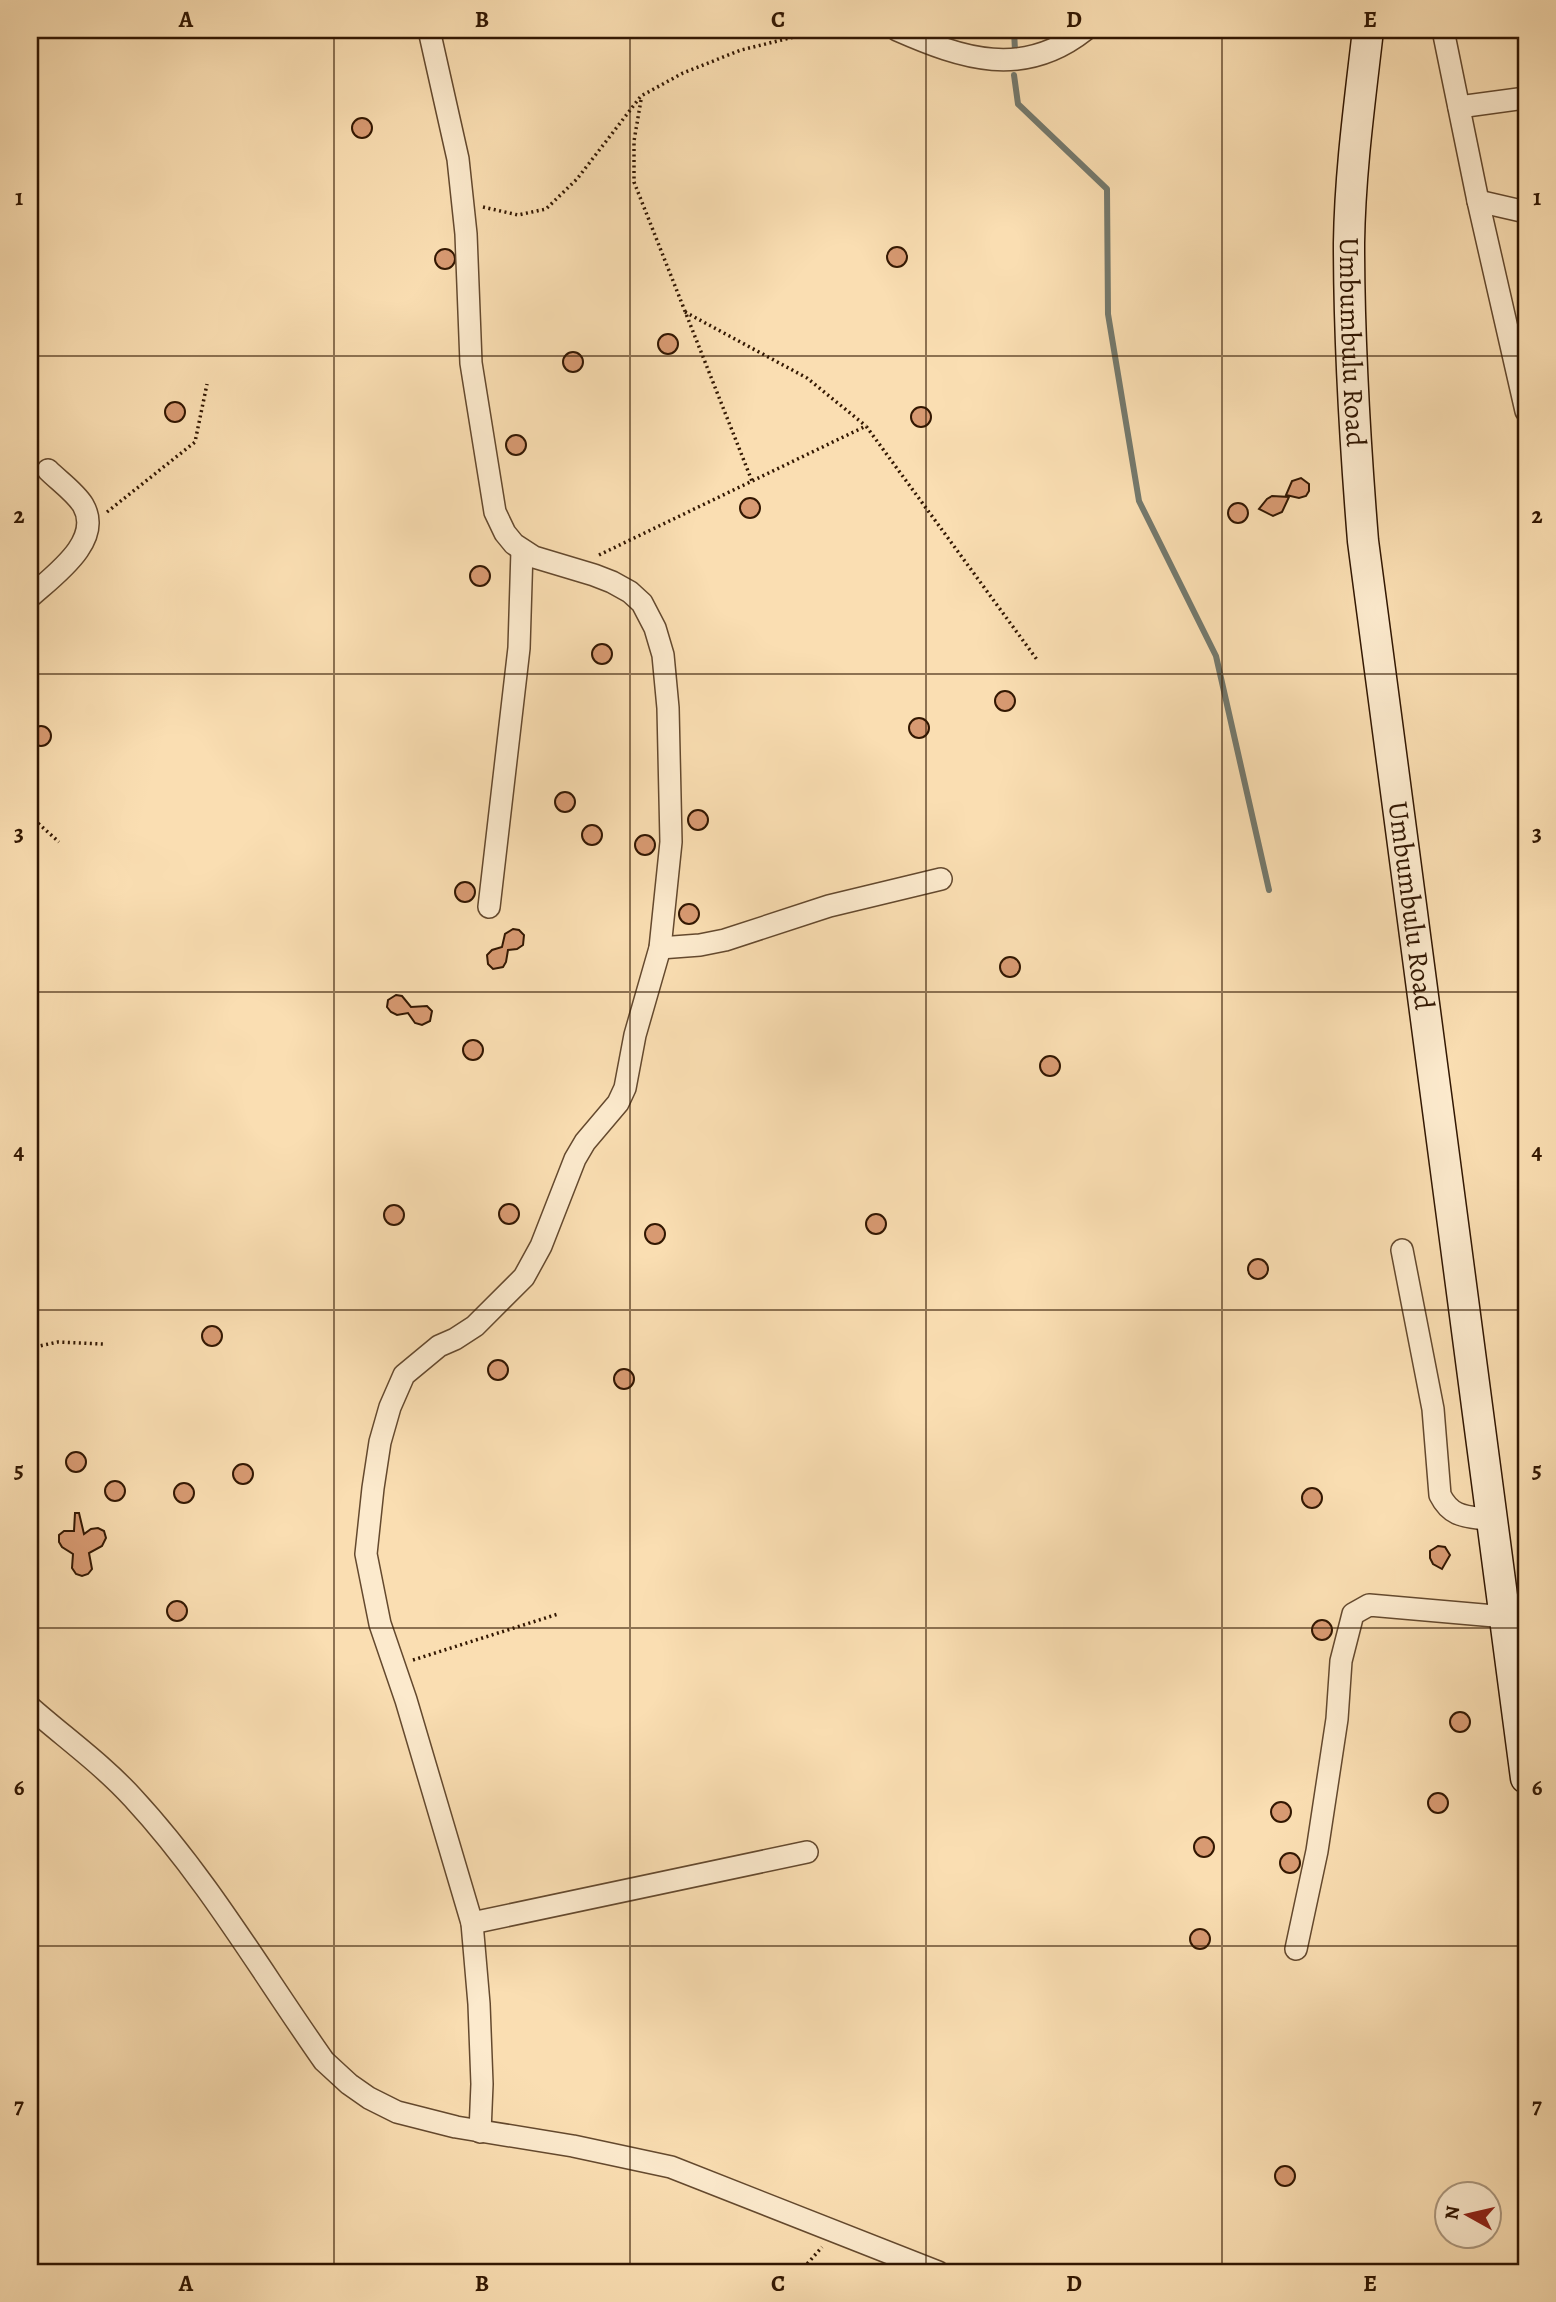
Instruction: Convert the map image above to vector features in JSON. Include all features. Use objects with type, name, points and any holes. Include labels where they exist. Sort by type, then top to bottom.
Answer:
[{"type":"main road","name":"Umbumbulu Road","points":[[1368,30],[1360,92],[1349,240],[1355,435],[1363,541],[1526,1778]]},
{"type":"street","points":[[429,30],[458,159],[464,203],[471,363],[495,512],[505,533],[522,550],[534,557],[612,582],[630,592],[642,603],[655,628],[663,656],[668,708],[671,842],[660,948],[635,1035],[625,1088],[575,1159],[541,1246],[524,1277],[475,1326],[439,1346],[404,1375],[390,1407],[380,1442],[373,1488],[366,1554],[380,1624],[472,1923],[480,2017],[480,2132]]},
{"type":"street","points":[[897,30],[945,50],[985,60],[1004,61],[1034,58],[1050,52],[1085,30]]},
{"type":"street","points":[[1443,30],[1478,201],[1526,411]]},
{"type":"street","points":[[1459,107],[1526,98]]},
{"type":"street","points":[[1478,201],[1526,212]]},
{"type":"street","points":[[30,597],[74,556],[89,527],[81,502],[48,470]]},
{"type":"street","points":[[489,908],[519,648],[522,550]]},
{"type":"street","points":[[660,948],[725,940],[829,906],[941,879]]},
{"type":"street","points":[[1402,1250],[1433,1409],[1440,1495],[1446,1506],[1455,1514],[1492,1520]]},
{"type":"street","points":[[1296,1949],[1317,1851],[1337,1719],[1341,1661],[1353,1614],[1369,1605],[1506,1617]]},
{"type":"street","points":[[30,1707],[98,1764],[147,1814],[233,1927],[324,2061],[335,2073],[369,2098],[397,2112],[480,2132],[573,2146],[671,2167],[938,2272]]},
{"type":"street","points":[[472,1923],[807,1852]]},
{"type":"path","points":[[464,203],[519,215],[546,209],[577,179],[641,96],[683,73],[741,50],[794,37],[897,30]]},
{"type":"path","points":[[641,96],[634,141],[634,182],[752,481]]},
{"type":"path","points":[[685,312],[807,378],[866,426],[1038,661]]},
{"type":"path","points":[[89,527],[195,442],[207,384]]},
{"type":"path","points":[[572,569],[866,426]]},
{"type":"path","points":[[30,816],[59,842]]},
{"type":"path","points":[[30,1348],[58,1342],[103,1345]]},
{"type":"path","points":[[394,1666],[558,1614]]},
{"type":"path","points":[[800,2272],[834,2232]]},
{"type":"building","points":[[362,118],[369,121],[372,128],[369,135],[362,138],[355,135],[352,128],[355,121]]},
{"type":"building","points":[[897,247],[904,250],[907,257],[904,264],[897,267],[890,264],[887,257],[890,250]]},
{"type":"building","points":[[445,249],[452,252],[455,259],[452,266],[445,269],[438,266],[435,259],[438,252]]},
{"type":"building","points":[[668,334],[675,337],[678,344],[675,351],[668,354],[661,351],[658,344],[661,337]]},
{"type":"building","points":[[573,352],[580,355],[583,362],[580,369],[573,372],[566,369],[563,362],[566,355]]},
{"type":"building","points":[[175,402],[182,405],[185,412],[182,419],[175,422],[168,419],[165,412],[168,405]]},
{"type":"building","points":[[921,407],[928,410],[931,417],[928,424],[921,427],[914,424],[911,417],[914,410]]},
{"type":"building","points":[[516,435],[523,438],[526,445],[523,452],[516,455],[509,452],[506,445],[509,438]]},
{"type":"building","points":[[1301,478],[1309,484],[1306,496],[1299,498],[1286,495],[1292,481]]},
{"type":"building","points":[[1272,496],[1289,497],[1282,512],[1273,516],[1259,509]]},
{"type":"building","points":[[750,498],[757,501],[760,508],[757,515],[750,518],[743,515],[740,508],[743,501]]},
{"type":"building","points":[[1238,503],[1245,506],[1248,513],[1245,520],[1238,523],[1231,520],[1228,513],[1231,506]]},
{"type":"building","points":[[480,566],[487,569],[490,576],[487,583],[480,586],[473,583],[470,576],[473,569]]},
{"type":"building","points":[[602,644],[609,647],[612,654],[609,661],[602,664],[595,661],[592,654],[595,647]]},
{"type":"building","points":[[1005,691],[1012,694],[1015,701],[1012,708],[1005,711],[998,708],[995,701],[998,694]]},
{"type":"building","points":[[919,718],[926,721],[929,728],[926,735],[919,738],[912,735],[909,728],[912,721]]},
{"type":"building","points":[[41,726],[48,729],[51,736],[48,743],[41,746],[34,743],[31,736],[34,729]]},
{"type":"building","points":[[565,792],[572,795],[575,802],[572,809],[565,812],[558,809],[555,802],[558,795]]},
{"type":"building","points":[[698,810],[705,813],[708,820],[705,827],[698,830],[691,827],[688,820],[691,813]]},
{"type":"building","points":[[592,825],[599,828],[602,835],[599,842],[592,845],[585,842],[582,835],[585,828]]},
{"type":"building","points":[[645,835],[652,838],[655,845],[652,852],[645,855],[638,852],[635,845],[638,838]]},
{"type":"building","points":[[465,882],[472,885],[475,892],[472,899],[465,902],[458,899],[455,892],[458,885]]},
{"type":"building","points":[[689,904],[696,907],[699,914],[696,921],[689,924],[682,921],[679,914],[682,907]]},
{"type":"building","points":[[513,929],[524,935],[523,945],[508,950],[503,967],[493,969],[488,964],[487,955],[502,947],[505,934]]},
{"type":"building","points":[[1010,957],[1017,960],[1020,967],[1017,974],[1010,977],[1003,974],[1000,967],[1003,960]]},
{"type":"building","points":[[396,995],[402,996],[411,1007],[427,1006],[432,1011],[430,1021],[422,1025],[415,1023],[408,1013],[397,1015],[391,1012],[387,1007],[388,1000]]},
{"type":"building","points":[[473,1040],[480,1043],[483,1050],[480,1057],[473,1060],[466,1057],[463,1050],[466,1043]]},
{"type":"building","points":[[1050,1056],[1057,1059],[1060,1066],[1057,1073],[1050,1076],[1043,1073],[1040,1066],[1043,1059]]},
{"type":"building","points":[[509,1204],[516,1207],[519,1214],[516,1221],[509,1224],[502,1221],[499,1214],[502,1207]]},
{"type":"building","points":[[394,1205],[401,1208],[404,1215],[401,1222],[394,1225],[387,1222],[384,1215],[387,1208]]},
{"type":"building","points":[[876,1214],[883,1217],[886,1224],[883,1231],[876,1234],[869,1231],[866,1224],[869,1217]]},
{"type":"building","points":[[655,1224],[662,1227],[665,1234],[662,1241],[655,1244],[648,1241],[645,1234],[648,1227]]},
{"type":"building","points":[[1258,1259],[1265,1262],[1268,1269],[1265,1276],[1258,1279],[1251,1276],[1248,1269],[1251,1262]]},
{"type":"building","points":[[212,1326],[219,1329],[222,1336],[219,1343],[212,1346],[205,1343],[202,1336],[205,1329]]},
{"type":"building","points":[[498,1360],[505,1363],[508,1370],[505,1377],[498,1380],[491,1377],[488,1370],[491,1363]]},
{"type":"building","points":[[624,1369],[631,1372],[634,1379],[631,1386],[624,1389],[617,1386],[614,1379],[617,1372]]},
{"type":"building","points":[[76,1452],[83,1455],[86,1462],[83,1469],[76,1472],[69,1469],[66,1462],[69,1455]]},
{"type":"building","points":[[243,1464],[250,1467],[253,1474],[250,1481],[243,1484],[236,1481],[233,1474],[236,1467]]},
{"type":"building","points":[[115,1481],[122,1484],[125,1491],[122,1498],[115,1501],[108,1498],[105,1491],[108,1484]]},
{"type":"building","points":[[184,1483],[191,1486],[194,1493],[191,1500],[184,1503],[177,1500],[174,1493],[177,1486]]},
{"type":"building","points":[[1312,1488],[1319,1491],[1322,1498],[1319,1505],[1312,1508],[1305,1505],[1302,1498],[1305,1491]]},
{"type":"building","points":[[75,1513],[79,1513],[84,1534],[98,1528],[104,1531],[106,1538],[102,1546],[89,1553],[92,1569],[82,1576],[76,1574],[72,1568],[73,1554],[59,1542],[59,1535],[64,1531],[74,1531]]},
{"type":"building","points":[[1438,1546],[1445,1547],[1450,1555],[1442,1569],[1433,1564],[1430,1558],[1430,1551]]},
{"type":"building","points":[[177,1601],[184,1604],[187,1611],[184,1618],[177,1621],[170,1618],[167,1611],[170,1604]]},
{"type":"building","points":[[1322,1620],[1329,1623],[1332,1630],[1329,1637],[1322,1640],[1315,1637],[1312,1630],[1315,1623]]},
{"type":"building","points":[[1460,1712],[1467,1715],[1470,1722],[1467,1729],[1460,1732],[1453,1729],[1450,1722],[1453,1715]]},
{"type":"building","points":[[1438,1793],[1445,1796],[1448,1803],[1445,1810],[1438,1813],[1431,1810],[1428,1803],[1431,1796]]},
{"type":"building","points":[[1281,1802],[1288,1805],[1291,1812],[1288,1819],[1281,1822],[1274,1819],[1271,1812],[1274,1805]]},
{"type":"building","points":[[1204,1837],[1211,1840],[1214,1847],[1211,1854],[1204,1857],[1197,1854],[1194,1847],[1197,1840]]},
{"type":"building","points":[[1290,1853],[1297,1856],[1300,1863],[1297,1870],[1290,1873],[1283,1870],[1280,1863],[1283,1856]]},
{"type":"building","points":[[1200,1929],[1207,1932],[1210,1939],[1207,1946],[1200,1949],[1193,1946],[1190,1939],[1193,1932]]},
{"type":"building","points":[[1285,2166],[1292,2169],[1295,2176],[1292,2183],[1285,2186],[1278,2183],[1275,2176],[1278,2169]]},
{"type":"waterway","points":[[1014,30],[1015,51]]},
{"type":"waterway","points":[[1014,75],[1018,104],[1107,189],[1108,314],[1139,501],[1216,656],[1269,890]]}]
